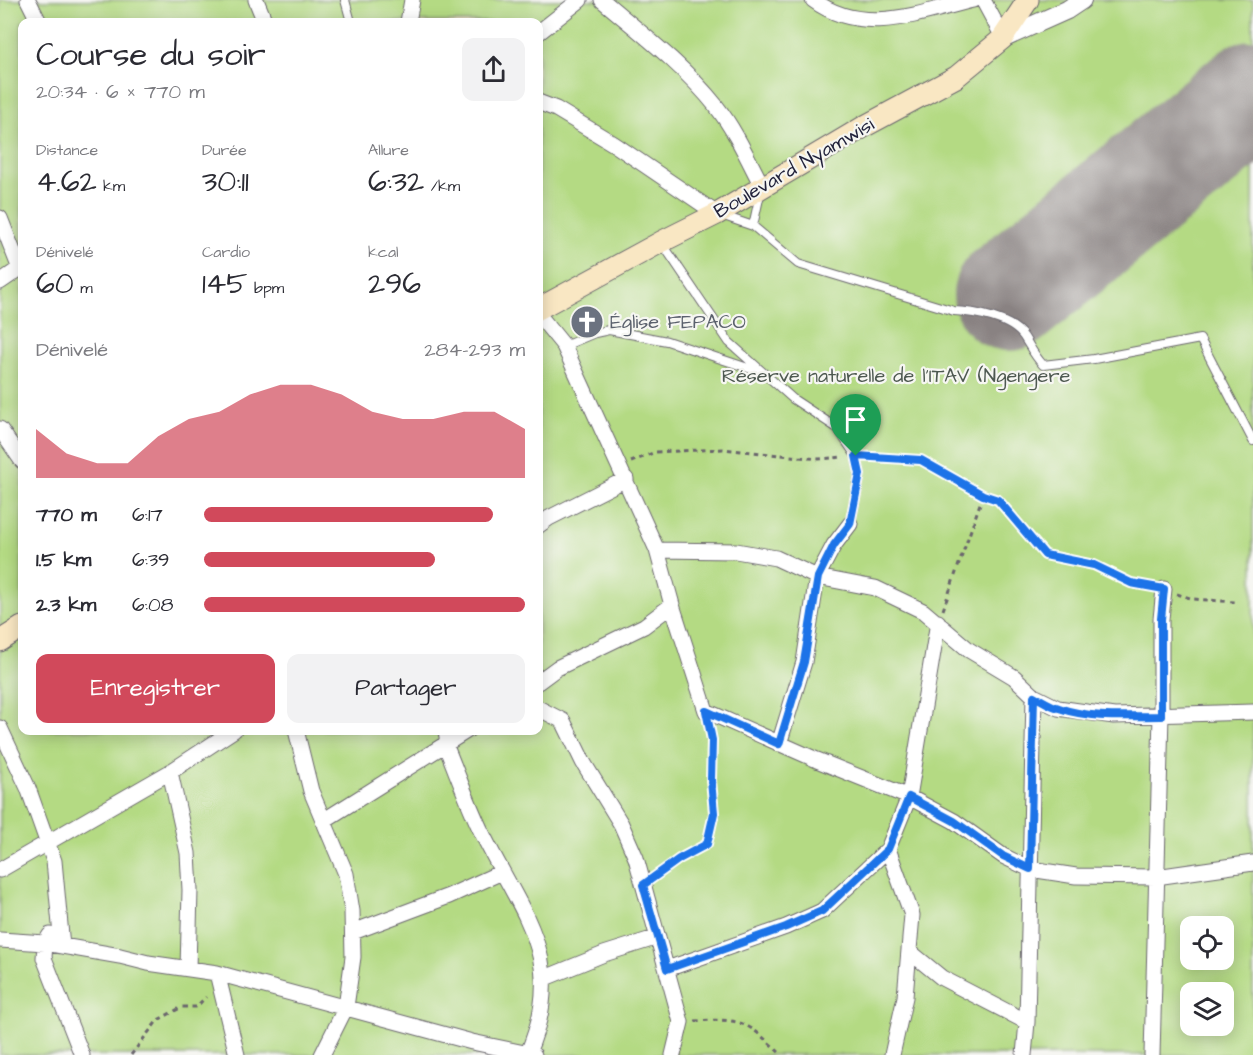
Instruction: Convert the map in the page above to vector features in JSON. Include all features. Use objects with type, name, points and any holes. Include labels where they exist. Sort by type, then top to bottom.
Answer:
[{"type":"main road","name":"Boulevard Nyamwisi","points":[[543,306],[717,214],[865,126],[957,77],[1002,38],[1028,0]]},
{"type":"main road","points":[[0,641],[18,630]]},
{"type":"street","points":[[28,0],[37,18]]},
{"type":"street","points":[[256,0],[263,18]]},
{"type":"street","points":[[409,18],[412,0]]},
{"type":"street","points":[[543,29],[580,0]]},
{"type":"street","points":[[602,0],[680,68],[716,106],[737,137],[762,186]]},
{"type":"street","points":[[813,0],[824,8],[858,20],[882,21],[973,0]]},
{"type":"street","points":[[983,0],[1002,38],[1067,10],[1082,0]]},
{"type":"street","points":[[543,104],[556,109],[614,144],[717,214]]},
{"type":"street","points":[[0,218],[18,261]]},
{"type":"street","points":[[0,282],[18,270]]},
{"type":"street","points":[[543,320],[564,346],[657,550],[706,711],[779,744],[909,797],[954,821],[1003,856],[1030,869],[1076,876],[1156,876],[1253,863]]},
{"type":"street","points":[[0,429],[18,454]]},
{"type":"street","points":[[543,522],[623,473]]},
{"type":"street","points":[[779,744],[804,662],[818,577],[834,545],[850,524]]},
{"type":"street","points":[[657,550],[736,551],[776,558],[818,577],[875,588],[923,611],[969,650],[1014,677],[1034,696],[1058,708],[1114,716],[1253,712]]},
{"type":"street","points":[[1152,1055],[1161,716],[1161,619],[1164,589]]},
{"type":"street","points":[[543,678],[557,668],[644,626],[672,605]]},
{"type":"street","points":[[667,969],[786,927],[822,911],[888,849],[909,797],[938,622]]},
{"type":"street","points":[[1024,1055],[1027,1022],[1034,696]]},
{"type":"street","points":[[543,711],[562,721],[583,762],[621,824],[636,858],[681,1022],[673,1055]]},
{"type":"street","points":[[0,728],[27,788],[54,861],[62,946]]},
{"type":"street","points":[[0,870],[46,842],[93,818],[226,735]]},
{"type":"street","points":[[297,735],[311,791],[346,874],[350,892],[351,975],[346,1007],[322,1055]]},
{"type":"street","points":[[0,940],[45,943],[188,969],[346,1007],[472,1042],[530,1054],[544,999],[545,978],[538,945],[481,831],[444,737],[323,821]]},
{"type":"street","points":[[170,772],[188,853],[188,969]]},
{"type":"street","points":[[888,849],[912,915],[905,997],[892,1055]]},
{"type":"street","points":[[352,932],[449,896],[502,872]]},
{"type":"street","points":[[60,920],[45,943],[44,958],[82,1055]]},
{"type":"street","points":[[545,978],[604,954],[658,937]]},
{"type":"street","points":[[909,951],[942,978],[1027,1022]]},
{"type":"street","points":[[218,978],[237,1055]]},
{"type":"lane","points":[[345,0],[350,18]]},
{"type":"lane","points":[[753,226],[762,186]]},
{"type":"lane","points":[[717,214],[753,226],[798,264],[954,311],[976,312],[1012,326],[1023,336],[1031,352],[1043,365],[1200,339],[1253,441]]},
{"type":"lane","points":[[661,242],[729,342],[793,399],[837,428],[856,456],[860,474],[850,524]]},
{"type":"lane","points":[[564,346],[595,333],[609,330],[667,341],[764,373]]},
{"type":"path","points":[[623,473],[655,452],[723,449],[819,459],[856,456],[921,460],[983,495],[998,500],[1045,555],[1094,565],[1131,583],[1164,589],[1193,599],[1234,602]]},
{"type":"path","points":[[938,622],[983,495]]},
{"type":"path","points":[[643,885],[679,859],[707,844],[714,813],[711,780],[712,740],[706,711]]},
{"type":"path","points":[[131,1055],[158,1020],[182,1006],[196,1007],[218,978]]},
{"type":"path","points":[[681,1022],[734,1021],[752,1027],[782,1055]]},
{"type":"green space","name":"Réserve naturelle de l'ITAV (Ngengere","points":[[0,0],[1253,0],[1253,1055],[0,1055]]},
{"type":"runway","points":[[1009,295],[1253,96]]},
{"type":"place","name":"Église FEPACO","points":[[587,322]]},
{"type":"route","points":[[856,456],[921,460],[983,495],[998,500],[1045,555],[1094,565],[1131,583],[1164,589],[1161,619],[1161,716],[1114,716],[1085,713],[1058,708],[1034,696],[1030,869],[1003,856],[954,821],[909,797],[888,849],[822,911],[786,927],[667,969],[643,885],[679,859],[707,844],[714,813],[711,780],[712,740],[706,711],[779,744],[804,662],[818,577],[834,545],[850,524],[860,474],[856,456]]}]
